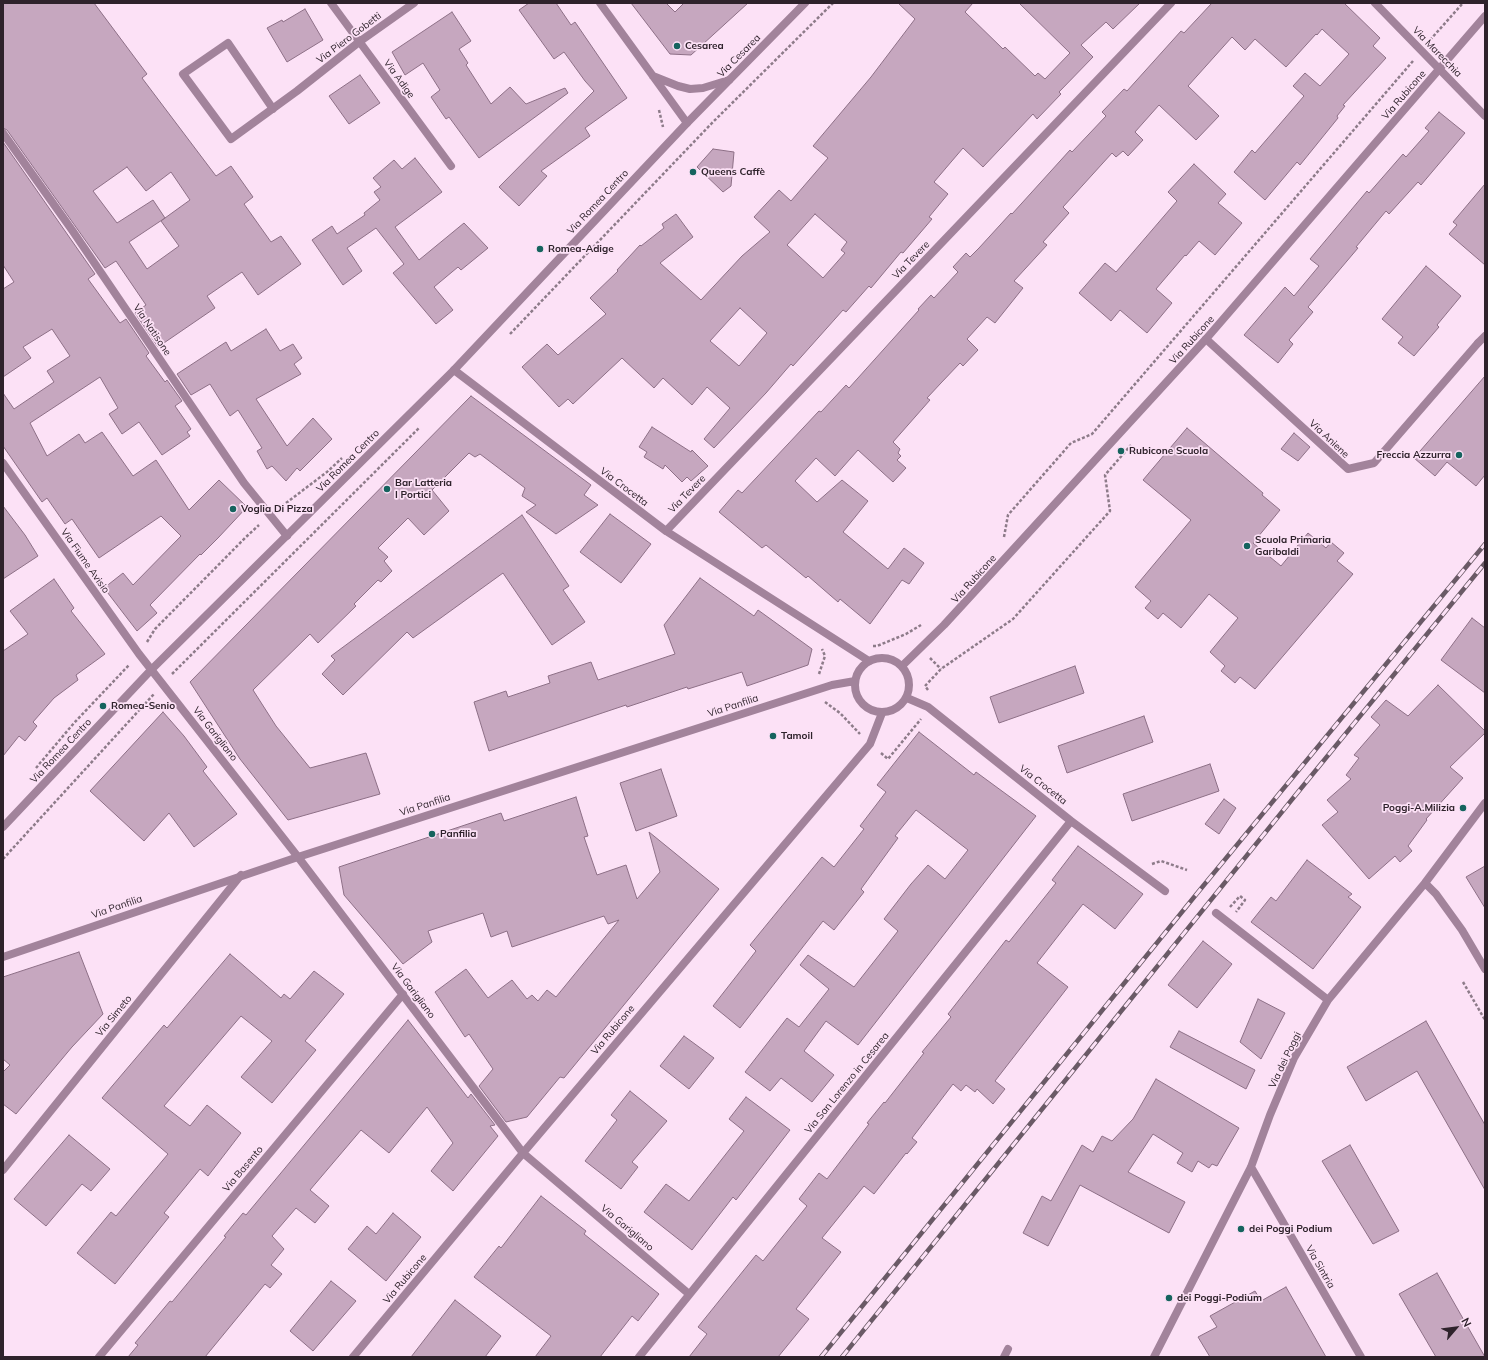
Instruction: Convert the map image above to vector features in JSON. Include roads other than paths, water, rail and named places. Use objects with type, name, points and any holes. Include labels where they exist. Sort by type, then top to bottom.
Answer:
[{"type":"street","name":"Via Adige","points":[[331,3],[451,166]]},
{"type":"street","name":"Via Piero Gobetti","points":[[273,109],[228,43],[184,74],[231,139],[273,109],[297,91],[359,42],[414,3]]},
{"type":"street","points":[[600,3],[687,123]]},
{"type":"street","name":"Via Cesarea","points":[[687,123],[805,3]]},
{"type":"street","name":"Via Tevere","points":[[666,531],[1171,3]]},
{"type":"street","name":"Via Marecchia","points":[[1375,3],[1485,116]]},
{"type":"street","name":"Via Rubicone","points":[[902,666],[944,626],[1206,339],[1485,16]]},
{"type":"street","points":[[653,76],[690,89],[703,88],[729,80]]},
{"type":"street","name":"Via Romea Centro","points":[[3,827],[151,670],[454,370],[687,123]]},
{"type":"street","name":"Via Natisone","points":[[3,133],[72,230],[244,484],[287,536]]},
{"type":"street","name":"Via Aniene","points":[[1206,339],[1348,469],[1374,463],[1485,336]]},
{"type":"street","name":"Via Crocetta","points":[[454,370],[666,531],[869,661]]},
{"type":"street","name":"Via Fiume Avisio","points":[[3,462],[151,670]]},
{"type":"street","points":[[878,658],[886,658],[895,660],[902,666],[907,673],[910,689],[907,698],[897,709],[882,713],[869,709],[859,699],[855,690],[855,681],[858,673],[869,661],[878,658]]},
{"type":"street","name":"Via Garigliano","points":[[151,670],[298,856],[523,1153],[689,1294]]},
{"type":"street","name":"Via Panfilia","points":[[3,957],[298,856],[832,685],[855,681]]},
{"type":"street","name":"Via Crocetta","points":[[907,698],[928,707],[1071,821],[1165,891]]},
{"type":"street","name":"Via Rubicone","points":[[353,1357],[523,1153],[870,744],[882,713]]},
{"type":"street","name":"Via dei Poggi","points":[[1154,1357],[1251,1167],[1270,1115],[1294,1058],[1328,1000],[1425,883],[1485,803]]},
{"type":"street","name":"Via San Lorenzo in Cesarea","points":[[638,1357],[1071,821]]},
{"type":"street","name":"Via Simeto","points":[[3,1170],[241,875]]},
{"type":"street","points":[[1425,883],[1436,894],[1462,930],[1485,969]]},
{"type":"street","points":[[1216,913],[1328,1000]]},
{"type":"street","name":"Via Basento","points":[[99,1357],[403,994]]},
{"type":"street","name":"Via Sintria","points":[[1251,1167],[1361,1357]]},
{"type":"street","points":[[1004,1357],[1008,1349]]},
{"type":"railway","points":[[821,1357],[1199,891],[1485,544]]},
{"type":"railway","points":[[842,1357],[1485,563]]},
{"type":"place","name":"Cesarea","points":[[677,46]]},
{"type":"place","name":"Queens Caffè","points":[[693,172]]},
{"type":"place","name":"Romea-Adige","points":[[540,249]]},
{"type":"place","name":"Rubicone Scuola","points":[[1121,451]]},
{"type":"place","name":"Freccia Azzurra","points":[[1459,455]]},
{"type":"place","name":"Bar Latteria I Portici","points":[[387,489]]},
{"type":"place","name":"Voglia Di Pizza","points":[[233,509]]},
{"type":"place","name":"Scuola Primaria Garibaldi","points":[[1247,546]]},
{"type":"place","name":"Romea-Senio","points":[[103,706]]},
{"type":"place","name":"Tamoil","points":[[773,736]]},
{"type":"place","name":"Poggi-A.Milizia","points":[[1463,808]]},
{"type":"place","name":"Panfilia","points":[[432,834]]},
{"type":"place","name":"dei Poggi Podium","points":[[1241,1229]]},
{"type":"place","name":"dei Poggi-Podium","points":[[1169,1298]]}]
